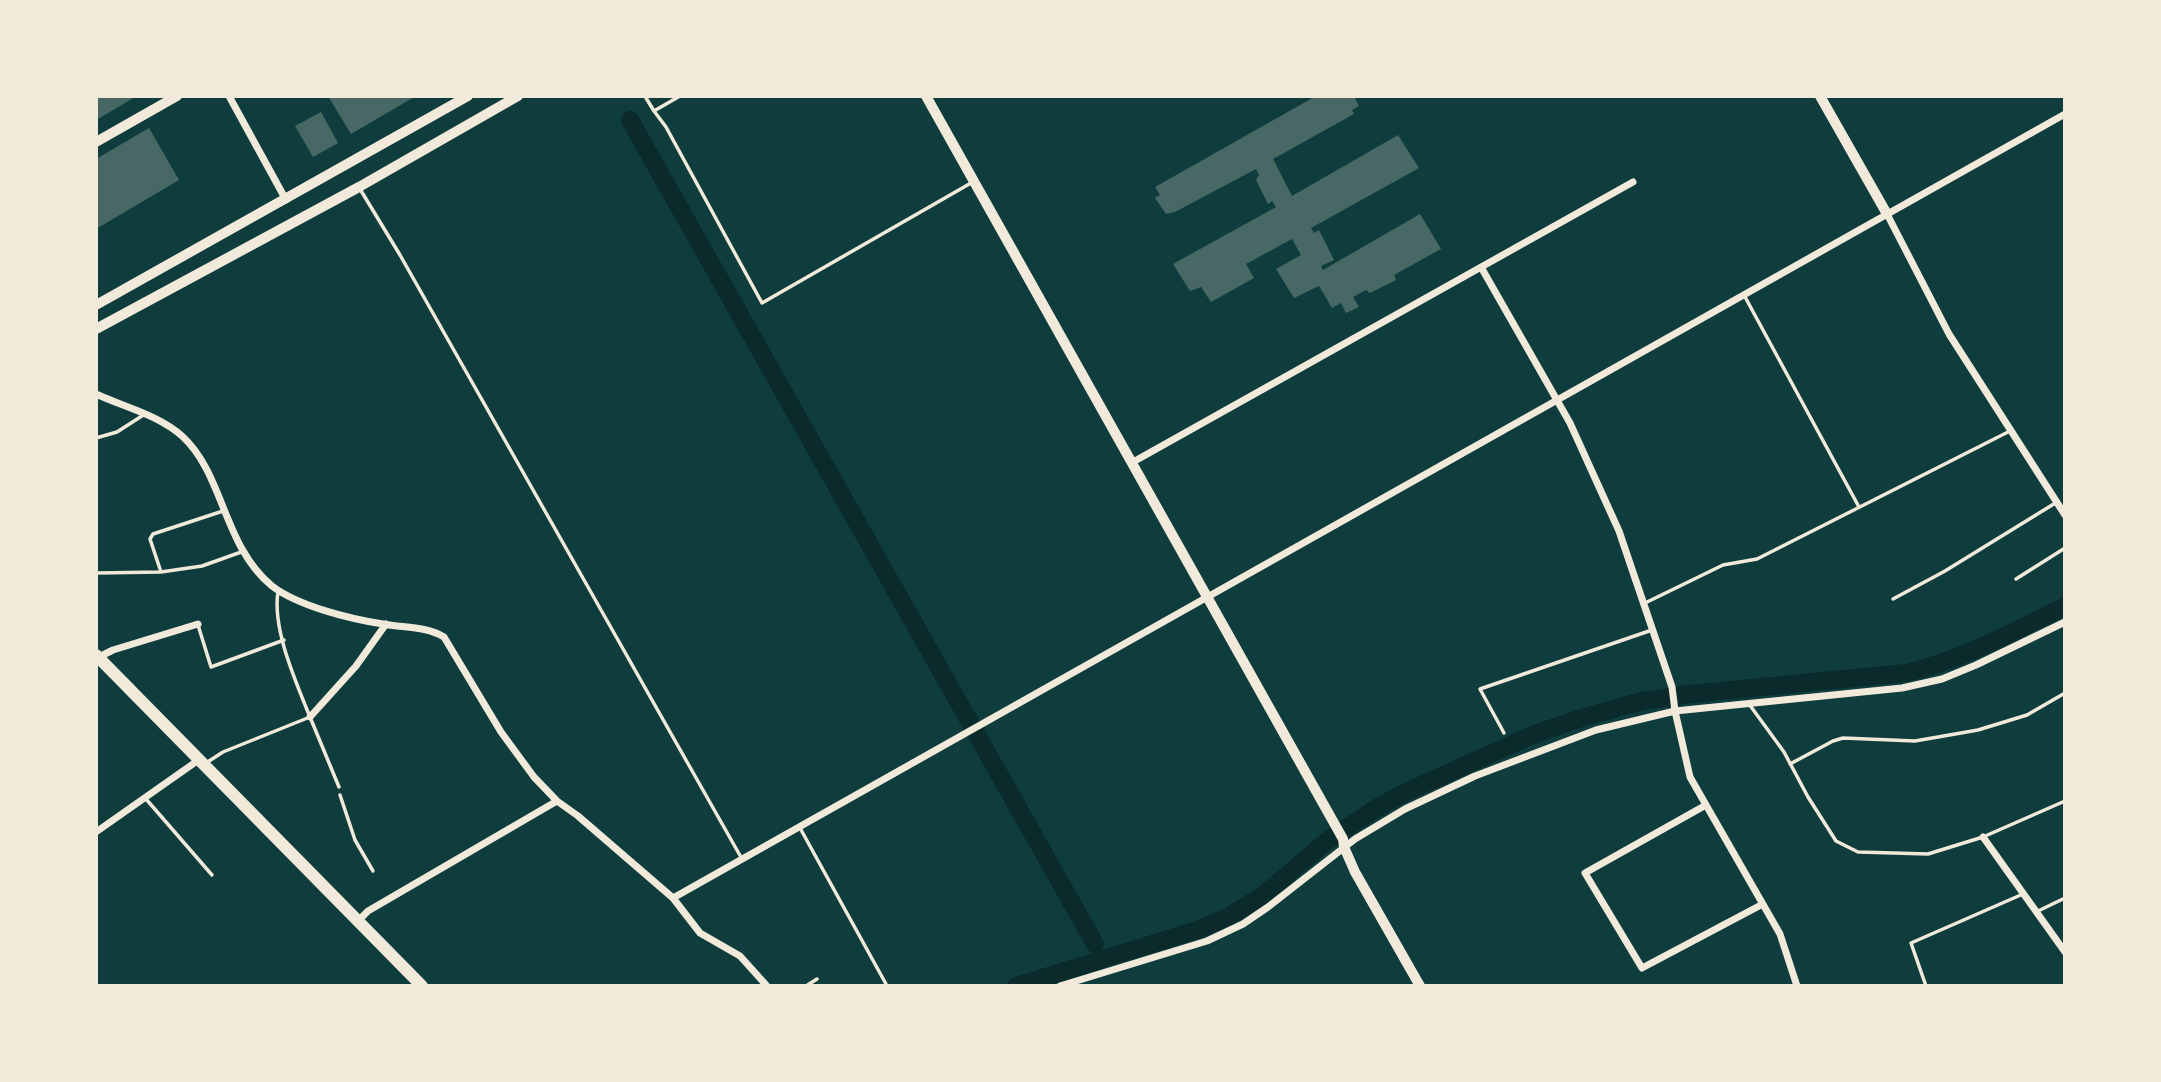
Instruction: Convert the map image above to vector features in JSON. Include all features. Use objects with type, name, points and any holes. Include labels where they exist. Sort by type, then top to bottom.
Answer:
[{"type":"main road","points":[[97,656],[422,986]]},
{"type":"street","points":[[96,142],[177,96]]},
{"type":"street","points":[[229,96],[286,200]]},
{"type":"street","points":[[96,304],[468,96]]},
{"type":"street","points":[[96,330],[359,187],[518,96]]},
{"type":"street","points":[[926,96],[1334,824],[1355,872],[1420,986]]},
{"type":"street","points":[[1819,96],[1887,214],[1949,334],[2065,515]]},
{"type":"street","points":[[673,898],[2065,114]]},
{"type":"street","points":[[1133,462],[1633,181]]},
{"type":"street","points":[[1481,267],[1558,401],[1619,531],[1672,687],[1690,777],[1780,934],[1797,986]]},
{"type":"street","points":[[96,394],[175,430],[192,447],[244,551],[263,578],[279,590],[350,617],[429,629],[444,637],[516,755],[557,801],[673,898],[700,933],[740,956],[767,986]]},
{"type":"street","points":[[1060,986],[1224,934],[1268,907],[1343,843],[1405,809],[1475,776],[1596,730],[1675,711],[1902,688],[1942,679],[2065,622]]},
{"type":"street","points":[[97,656],[198,624]]},
{"type":"street","points":[[310,717],[356,666],[386,624]]},
{"type":"street","points":[[96,832],[202,762]]},
{"type":"street","points":[[359,920],[368,911],[557,801]]},
{"type":"street","points":[[1706,805],[1585,873],[1642,968],[1761,905]]},
{"type":"street","points":[[1983,838],[2065,952]]},
{"type":"lane","points":[[648,96],[646,98],[666,127],[762,303],[975,181]]},
{"type":"lane","points":[[654,111],[680,96]]},
{"type":"lane","points":[[359,187],[400,254],[742,859]]},
{"type":"lane","points":[[1744,295],[1859,508]]},
{"type":"lane","points":[[96,438],[117,432],[145,415]]},
{"type":"lane","points":[[1643,604],[1723,565],[1757,559],[2010,431]]},
{"type":"lane","points":[[1894,599],[2057,502]]},
{"type":"lane","points":[[161,572],[150,539],[153,534],[223,511]]},
{"type":"lane","points":[[2016,579],[2065,548]]},
{"type":"lane","points":[[96,573],[161,572],[202,566],[244,551]]},
{"type":"lane","points":[[279,590],[276,603],[294,676],[339,786]]},
{"type":"lane","points":[[198,624],[211,667],[284,640]]},
{"type":"lane","points":[[1504,733],[1480,689],[1653,630]]},
{"type":"lane","points":[[1790,764],[1843,738],[1915,741],[1978,730],[2027,715],[2065,693]]},
{"type":"lane","points":[[1749,704],[1790,764],[1836,841],[1858,852],[1928,854],[1983,838],[2065,801]]},
{"type":"lane","points":[[202,762],[310,717]]},
{"type":"lane","points":[[145,798],[212,875]]},
{"type":"lane","points":[[799,827],[886,984]]},
{"type":"lane","points":[[1926,986],[1911,943],[2023,894]]},
{"type":"lane","points":[[2036,912],[2065,898]]},
{"type":"lane","points":[[806,986],[817,979]]},
{"type":"path","points":[[339,786],[355,840],[373,871]]},
{"type":"building","points":[[96,96],[137,96],[96,120]]},
{"type":"building","points":[[328,96],[416,96],[351,134]]},
{"type":"building","points":[[1316,96],[1354,96],[1359,106],[1352,110],[1354,114],[1273,159],[1292,196],[1398,135],[1419,168],[1311,228],[1314,233],[1319,230],[1334,260],[1321,266],[1323,270],[1420,214],[1441,249],[1394,275],[1396,280],[1370,293],[1366,290],[1353,297],[1359,307],[1346,313],[1341,303],[1332,308],[1319,286],[1294,298],[1276,269],[1301,255],[1292,239],[1246,264],[1254,278],[1211,302],[1201,287],[1190,291],[1173,264],[1276,207],[1272,201],[1268,204],[1256,180],[1259,175],[1256,169],[1175,212],[1166,214],[1155,198],[1160,195],[1155,187]]},
{"type":"building","points":[[321,112],[338,143],[313,157],[295,126]]},
{"type":"building","points":[[149,128],[179,180],[96,229],[96,159]]},
{"type":"waterway","points":[[630,120],[1095,944]]},
{"type":"waterway","points":[[1016,986],[1197,930],[1228,917],[1262,896],[1327,841],[1375,809],[1406,792],[1535,734],[1642,701],[1906,673],[1967,653],[2065,606]]}]
